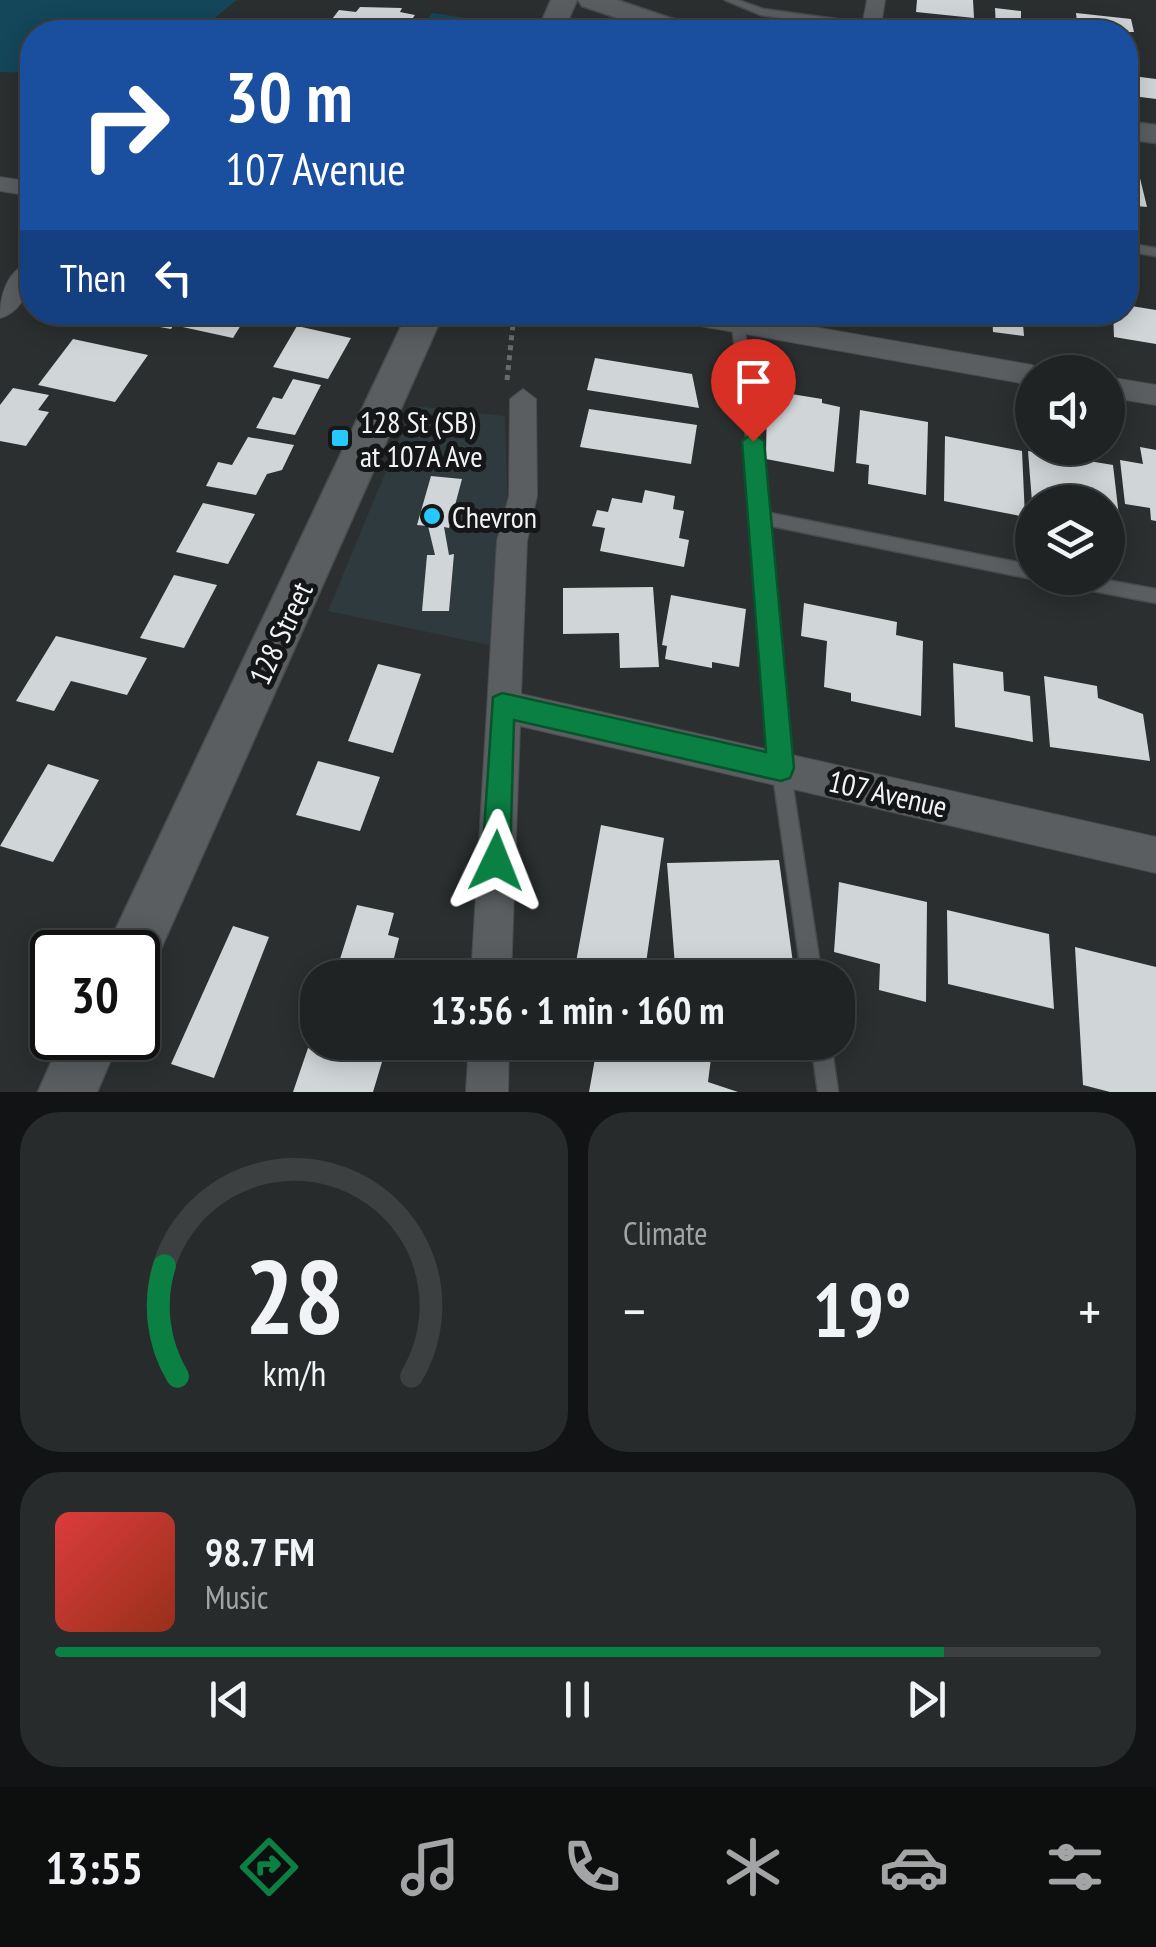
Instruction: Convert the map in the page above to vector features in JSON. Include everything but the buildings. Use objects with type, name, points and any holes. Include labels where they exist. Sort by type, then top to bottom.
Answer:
[{"type":"main road","points":[[590,0],[649,20]]},
{"type":"main road","name":"128 Street","points":[[142,930],[420,325]]},
{"type":"main road","points":[[67,1092],[82,1060]]},
{"type":"street","points":[[0,309],[20,285]]},
{"type":"street","points":[[733,325],[1015,372]]},
{"type":"street","points":[[1125,390],[1156,396]]},
{"type":"street","points":[[493,960],[512,541],[522,496],[515,393]]},
{"type":"street","name":"107 Avenue","points":[[502,706],[1156,855]]},
{"type":"street","points":[[487,1092],[488,1060]]},
{"type":"lane","points":[[730,0],[761,12],[810,20]]},
{"type":"lane","points":[[738,326],[762,518],[781,768],[809,960]]},
{"type":"lane","points":[[762,518],[1015,569]]},
{"type":"lane","points":[[1125,590],[1156,596]]},
{"type":"lane","points":[[824,1060],[828,1092]]},
{"type":"path","points":[[513,325],[515,393]]},
{"type":"shaded area","points":[[0,0],[237,0],[212,20],[20,20],[20,73],[0,72]]},
{"type":"shaded area","points":[[432,13],[480,20],[427,20]]},
{"type":"shaded area","points":[[413,406],[505,416],[512,650],[328,611]]},
{"type":"place","name":"128 St (SB) at 107A Ave","points":[[340,438]]},
{"type":"place","name":"Chevron","points":[[432,516]]},
{"type":"route","points":[[496,861],[502,706],[781,768],[753,441]]}]
